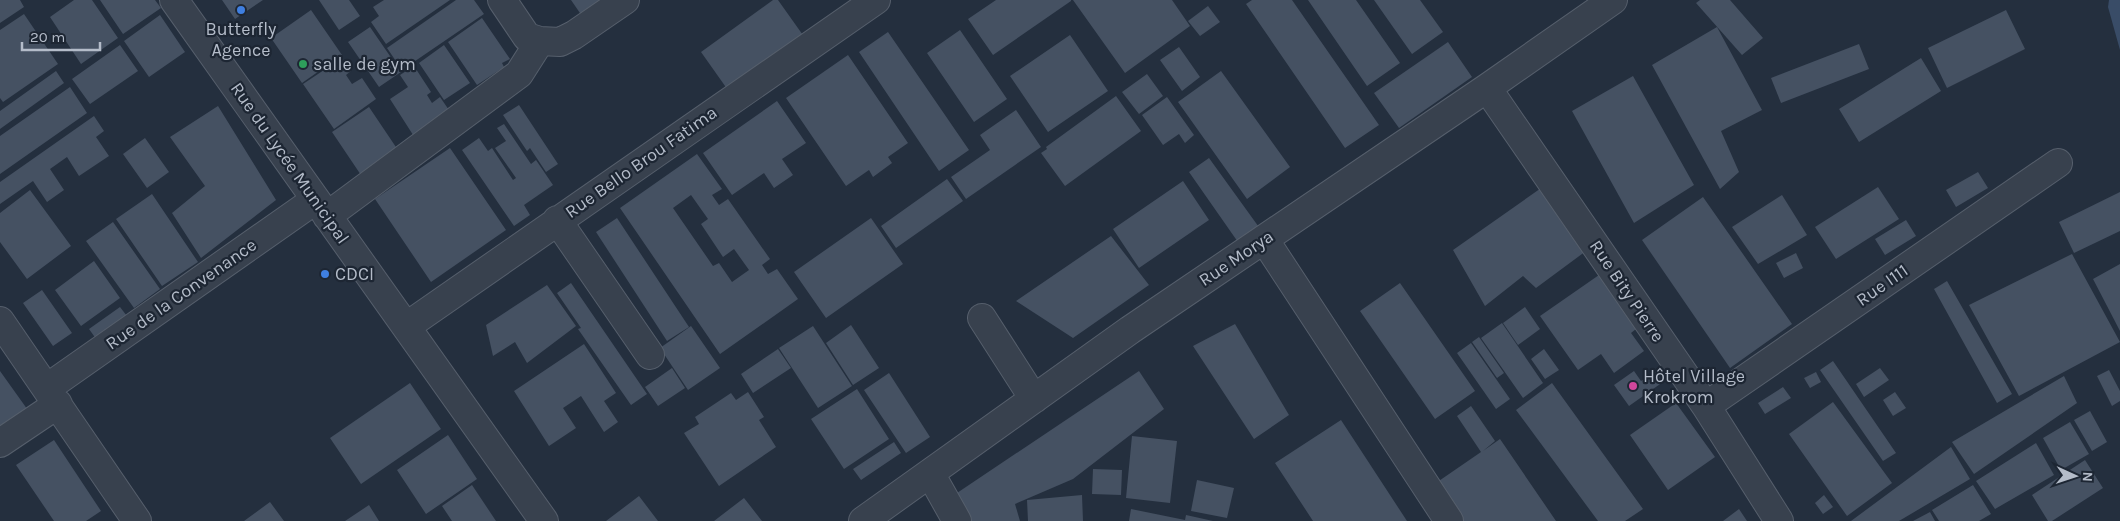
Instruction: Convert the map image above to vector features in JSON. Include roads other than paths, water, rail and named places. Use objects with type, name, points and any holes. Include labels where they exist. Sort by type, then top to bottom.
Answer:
[{"type":"street","name":"Rue du Lycée Municipal","points":[[174,0],[544,521]]},
{"type":"street","points":[[502,0],[526,37],[540,41],[560,42],[574,35],[625,0]]},
{"type":"street","name":"Rue Bello Brou Fatima","points":[[407,326],[876,0]]},
{"type":"street","name":"Rue Morya","points":[[862,521],[1130,330],[1488,88],[1613,0]]},
{"type":"street","name":"Rue de la Convenance","points":[[0,443],[52,396],[321,208],[519,74],[540,41]]},
{"type":"street","name":"Rue Bity Pierre","points":[[1488,88],[1706,406],[1779,521]]},
{"type":"street","name":"Rue I111","points":[[1706,406],[2058,163]]},
{"type":"street","points":[[557,220],[650,355]]},
{"type":"street","points":[[1264,239],[1448,521]]},
{"type":"street","points":[[982,318],[1034,398]]},
{"type":"street","points":[[0,321],[137,521]]},
{"type":"street","points":[[930,473],[957,521]]},
{"type":"water","points":[[2109,0],[2120,0],[2120,50],[2108,7]]},
{"type":"place","name":"Butterfly Agence","points":[[241,10]]},
{"type":"place","name":"salle de gym","points":[[303,64]]},
{"type":"place","name":"CDCI","points":[[325,274]]},
{"type":"place","name":"Hôtel Village Krokrom","points":[[1633,386]]}]
